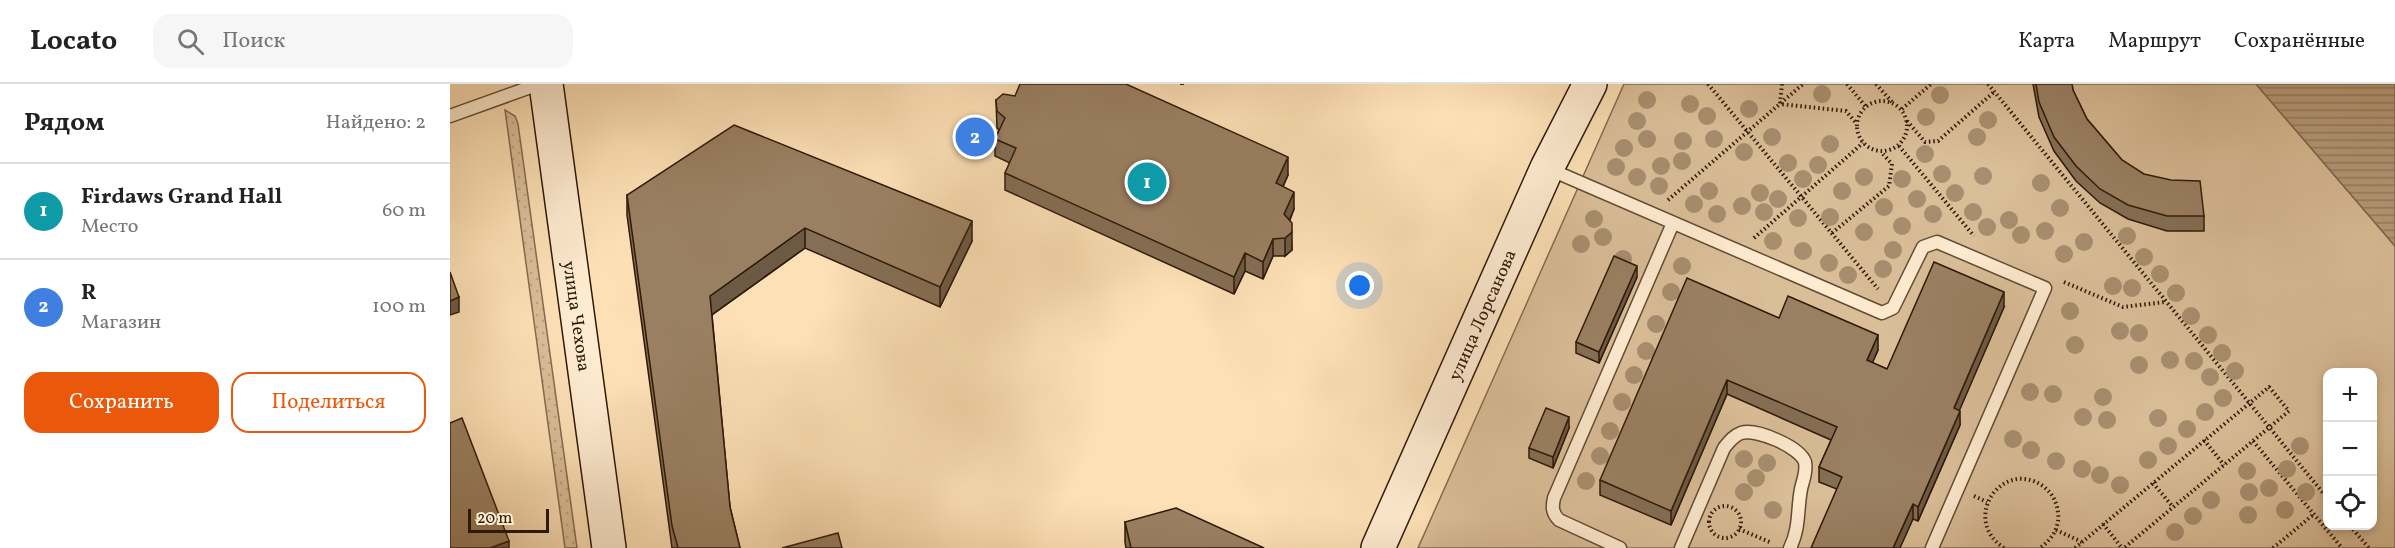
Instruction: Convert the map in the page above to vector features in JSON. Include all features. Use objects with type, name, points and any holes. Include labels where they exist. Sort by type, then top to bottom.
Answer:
[{"type":"main road","name":"улица Чехова","points":[[546,84],[609,548]]},
{"type":"main road","name":"улица Лорсанова","points":[[1378,548],[1547,168],[1590,84]]},
{"type":"lane","points":[[450,116],[539,84]]},
{"type":"lane","points":[[1547,168],[1882,313],[1893,308],[1923,248],[1937,242],[2045,288],[1932,548]]},
{"type":"lane","points":[[1620,548],[1559,520],[1554,515],[1552,506],[1672,223]]},
{"type":"lane","points":[[1681,548],[1724,448],[1740,433],[1750,432],[1791,447],[1800,453],[1804,461],[1806,471],[1800,491],[1800,515],[1790,548]]},
{"type":"path","points":[[1708,84],[1878,290]]},
{"type":"path","points":[[1780,104],[1782,84]]},
{"type":"path","points":[[1663,204],[1803,84]]},
{"type":"path","points":[[1846,84],[1866,107]]},
{"type":"path","points":[[1876,84],[1892,103],[1902,110],[1907,121],[1925,142],[1938,141],[1995,92]]},
{"type":"path","points":[[1902,110],[1931,84]]},
{"type":"path","points":[[1988,84],[2323,493]]},
{"type":"path","points":[[1892,103],[1874,102],[1860,115],[1858,134],[1863,143],[1881,152],[1890,151],[1899,146],[1905,138],[1907,121]]},
{"type":"path","points":[[1780,104],[1846,111],[1858,124]]},
{"type":"path","points":[[1749,242],[1863,143]]},
{"type":"path","points":[[1899,146],[1974,236],[1966,254]]},
{"type":"path","points":[[1832,233],[1889,186],[1892,164],[1881,152]]},
{"type":"path","points":[[2045,288],[2050,276],[2123,307],[2165,302]]},
{"type":"path","points":[[2075,548],[2103,524],[2204,440],[2269,387],[2289,411],[2123,548],[2103,524]]},
{"type":"path","points":[[2204,440],[2224,465]]},
{"type":"path","points":[[2253,441],[2342,548]]},
{"type":"path","points":[[2004,548],[1996,543],[1987,530],[1984,516],[1987,502],[1995,490],[2007,482],[2022,479],[2036,481],[2048,490],[2056,502],[2059,516],[2056,530],[2048,543],[2040,548]]},
{"type":"path","points":[[2153,483],[2173,507]]},
{"type":"path","points":[[1719,507],[1732,508],[1740,517],[1739,529],[1731,537],[1718,537],[1710,528],[1711,516],[1719,507]]},
{"type":"path","points":[[2273,548],[2314,514]]},
{"type":"path","points":[[1739,529],[1775,544]]},
{"type":"path","points":[[2056,530],[2082,542]]},
{"type":"path","points":[[2354,530],[2369,548]]},
{"type":"shaded area","points":[[1624,84],[2256,84],[2395,246],[2395,548],[1418,548]]},
{"type":"shaded area","points":[[2256,84],[2395,84],[2395,246],[2389,239]]},
{"type":"shaded area","points":[[505,110],[515,116],[518,124],[577,548],[565,548]]},
{"type":"building","points":[[1020,84],[1126,84],[1288,157],[1276,183],[1294,192],[1284,214],[1292,223],[1292,232],[1285,238],[1273,239],[1263,262],[1245,253],[1234,277],[1005,173],[1016,148],[995,139],[1005,118],[997,111],[996,100],[1003,94],[1015,96]]},
{"type":"building","points":[[2036,84],[2072,84],[2087,119],[2122,160],[2144,174],[2171,180],[2200,181],[2204,216],[2167,216],[2128,205],[2100,189],[2076,166],[2054,137],[2039,102]]},
{"type":"building","points":[[734,125],[972,221],[940,287],[805,228],[710,296],[730,507],[740,548],[678,548],[672,526],[627,195]]},
{"type":"building","points":[[1614,256],[1637,266],[1599,352],[1576,342]]},
{"type":"building","points":[[1934,262],[2004,292],[1954,408],[1960,411],[1918,507],[1913,504],[1893,548],[1811,548],[1842,477],[1819,467],[1837,427],[1727,380],[1671,511],[1600,480],[1687,278],[1779,318],[1788,296],[1878,335],[1867,360],[1887,369]]},
{"type":"building","points":[[450,272],[459,297],[450,301]]},
{"type":"building","points":[[1546,408],[1569,417],[1553,457],[1529,448]]},
{"type":"building","points":[[462,418],[509,541],[490,548],[450,548],[450,423]]},
{"type":"building","points":[[1176,508],[1264,548],[1131,548],[1125,522]]},
{"type":"building","points":[[838,533],[842,548],[782,548]]},
{"type":"place","name":"R","points":[[975,137]]},
{"type":"place","name":"Firdaws Grand Hall","points":[[1147,182]]}]
